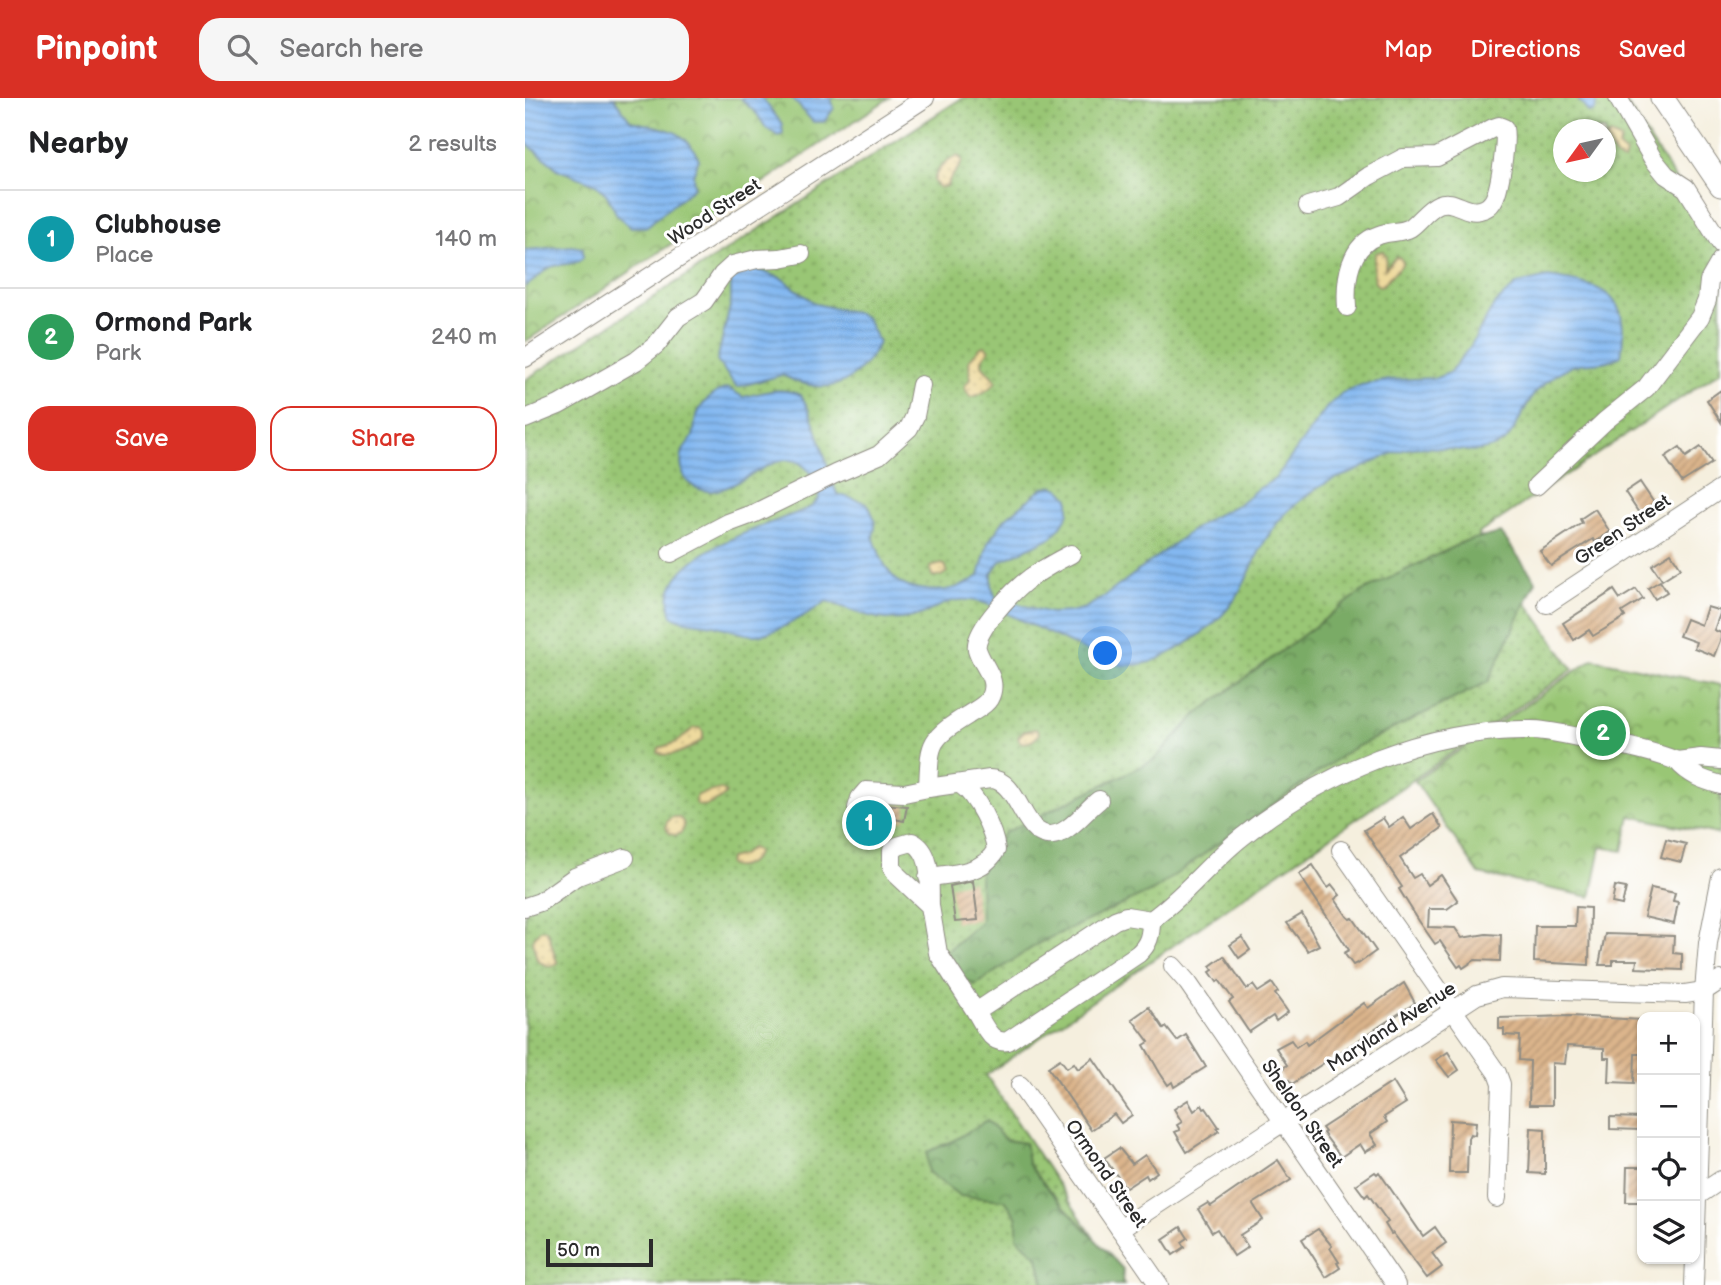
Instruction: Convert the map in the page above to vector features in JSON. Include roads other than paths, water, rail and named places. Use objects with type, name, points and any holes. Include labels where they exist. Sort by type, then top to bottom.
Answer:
[{"type":"main road","points":[[1662,98],[1720,182]]},
{"type":"street","name":"Wood Street","points":[[525,358],[925,98]]},
{"type":"street","points":[[1618,98],[1653,159],[1666,175],[1686,188],[1721,244]]},
{"type":"street","points":[[1308,206],[1339,197],[1369,176],[1403,158],[1437,157],[1499,126],[1504,128],[1497,190],[1490,205],[1473,211],[1450,202],[1441,203],[1411,227],[1372,238],[1350,265],[1347,274],[1347,307]]},
{"type":"street","points":[[525,419],[559,405],[636,361],[656,345],[678,317],[704,301],[722,275],[733,265],[801,254]]},
{"type":"street","points":[[1536,486],[1605,421],[1646,388],[1700,317],[1707,300],[1709,281],[1721,260]]},
{"type":"street","points":[[671,553],[719,527],[876,457],[904,435],[915,416],[921,385]]},
{"type":"street","name":"Green Street","points":[[1547,604],[1721,489]]},
{"type":"street","points":[[927,788],[935,739],[946,728],[981,707],[990,697],[992,680],[978,652],[977,643],[981,631],[1030,578],[1071,554]]},
{"type":"street","points":[[930,906],[892,867],[892,851],[905,843],[919,845],[927,858],[930,906],[938,953],[995,1041],[1002,1043],[1138,954],[1146,947],[1151,920],[1185,894],[1242,837],[1324,783],[1372,760],[1424,743],[1470,734],[1533,730],[1607,743],[1677,761],[1701,758],[1721,760]]},
{"type":"street","points":[[1677,761],[1698,778],[1721,785]]},
{"type":"street","points":[[857,808],[860,798],[866,792],[904,793],[990,779],[1000,781],[1037,831],[1050,836],[1075,823],[1099,800]]},
{"type":"street","points":[[928,877],[975,868],[987,863],[996,850],[992,834],[976,802],[960,784]]},
{"type":"street","points":[[1341,850],[1497,1073],[1501,1084],[1497,1198]]},
{"type":"street","points":[[525,907],[540,902],[575,877],[625,858]]},
{"type":"street","points":[[1699,1138],[1708,943],[1721,877]]},
{"type":"street","points":[[976,1012],[1115,920],[1126,916],[1151,920]]},
{"type":"street","name":"Sheldon Street","points":[[1173,966],[1188,983],[1396,1285]]},
{"type":"street","name":"Maryland Avenue","points":[[1120,1229],[1477,995],[1502,988],[1685,994],[1704,991],[1721,980]]},
{"type":"street","name":"Ormond Street","points":[[1020,1085],[1159,1285]]},
{"type":"street","points":[[1700,1194],[1721,1180]]},
{"type":"street","points":[[1694,1285],[1695,1264]]},
{"type":"water","points":[[525,98],[614,98],[631,121],[671,131],[686,140],[699,159],[693,175],[694,187],[647,227],[630,227],[617,215],[607,195],[596,184],[559,170],[525,142]]},
{"type":"water","points":[[740,98],[762,98],[782,124],[783,134],[778,136],[766,128],[757,114]]},
{"type":"water","points":[[792,98],[831,98],[834,108],[824,122],[813,122]]},
{"type":"water","points":[[1577,98],[1597,98],[1595,111],[1589,113]]},
{"type":"water","points":[[572,246],[583,248],[583,258],[575,263],[549,268],[525,286],[525,250]]},
{"type":"water","points":[[749,267],[781,278],[816,304],[857,313],[867,319],[879,343],[870,358],[850,378],[839,384],[813,386],[782,375],[737,387],[717,361],[731,302],[731,278]]},
{"type":"water","points":[[1548,277],[1584,284],[1609,295],[1622,318],[1621,356],[1605,362],[1574,365],[1556,375],[1532,397],[1509,438],[1494,447],[1471,451],[1423,447],[1405,449],[1318,488],[1280,519],[1234,601],[1220,618],[1194,639],[1152,661],[1138,665],[1114,664],[987,604],[973,600],[951,602],[915,617],[902,619],[883,619],[827,601],[781,628],[752,635],[714,625],[688,622],[672,616],[670,594],[677,577],[691,563],[730,539],[811,507],[819,499],[814,480],[806,468],[788,460],[764,467],[739,482],[714,491],[701,490],[689,483],[681,464],[687,444],[693,437],[696,418],[709,398],[728,388],[743,397],[778,390],[801,395],[812,419],[837,494],[867,503],[874,519],[873,536],[881,558],[894,577],[908,587],[942,590],[973,580],[979,576],[988,543],[1005,519],[1043,488],[1053,486],[1062,490],[1069,498],[1069,513],[1062,525],[1052,537],[999,562],[992,573],[992,588],[996,598],[1051,613],[1070,612],[1085,608],[1105,596],[1188,533],[1239,504],[1275,479],[1327,407],[1342,393],[1361,385],[1390,380],[1436,378],[1449,373],[1470,347],[1494,305],[1517,284]]},
{"type":"place","name":"Ormond Park","points":[[1603,733]]},
{"type":"place","name":"Clubhouse","points":[[869,823]]}]
